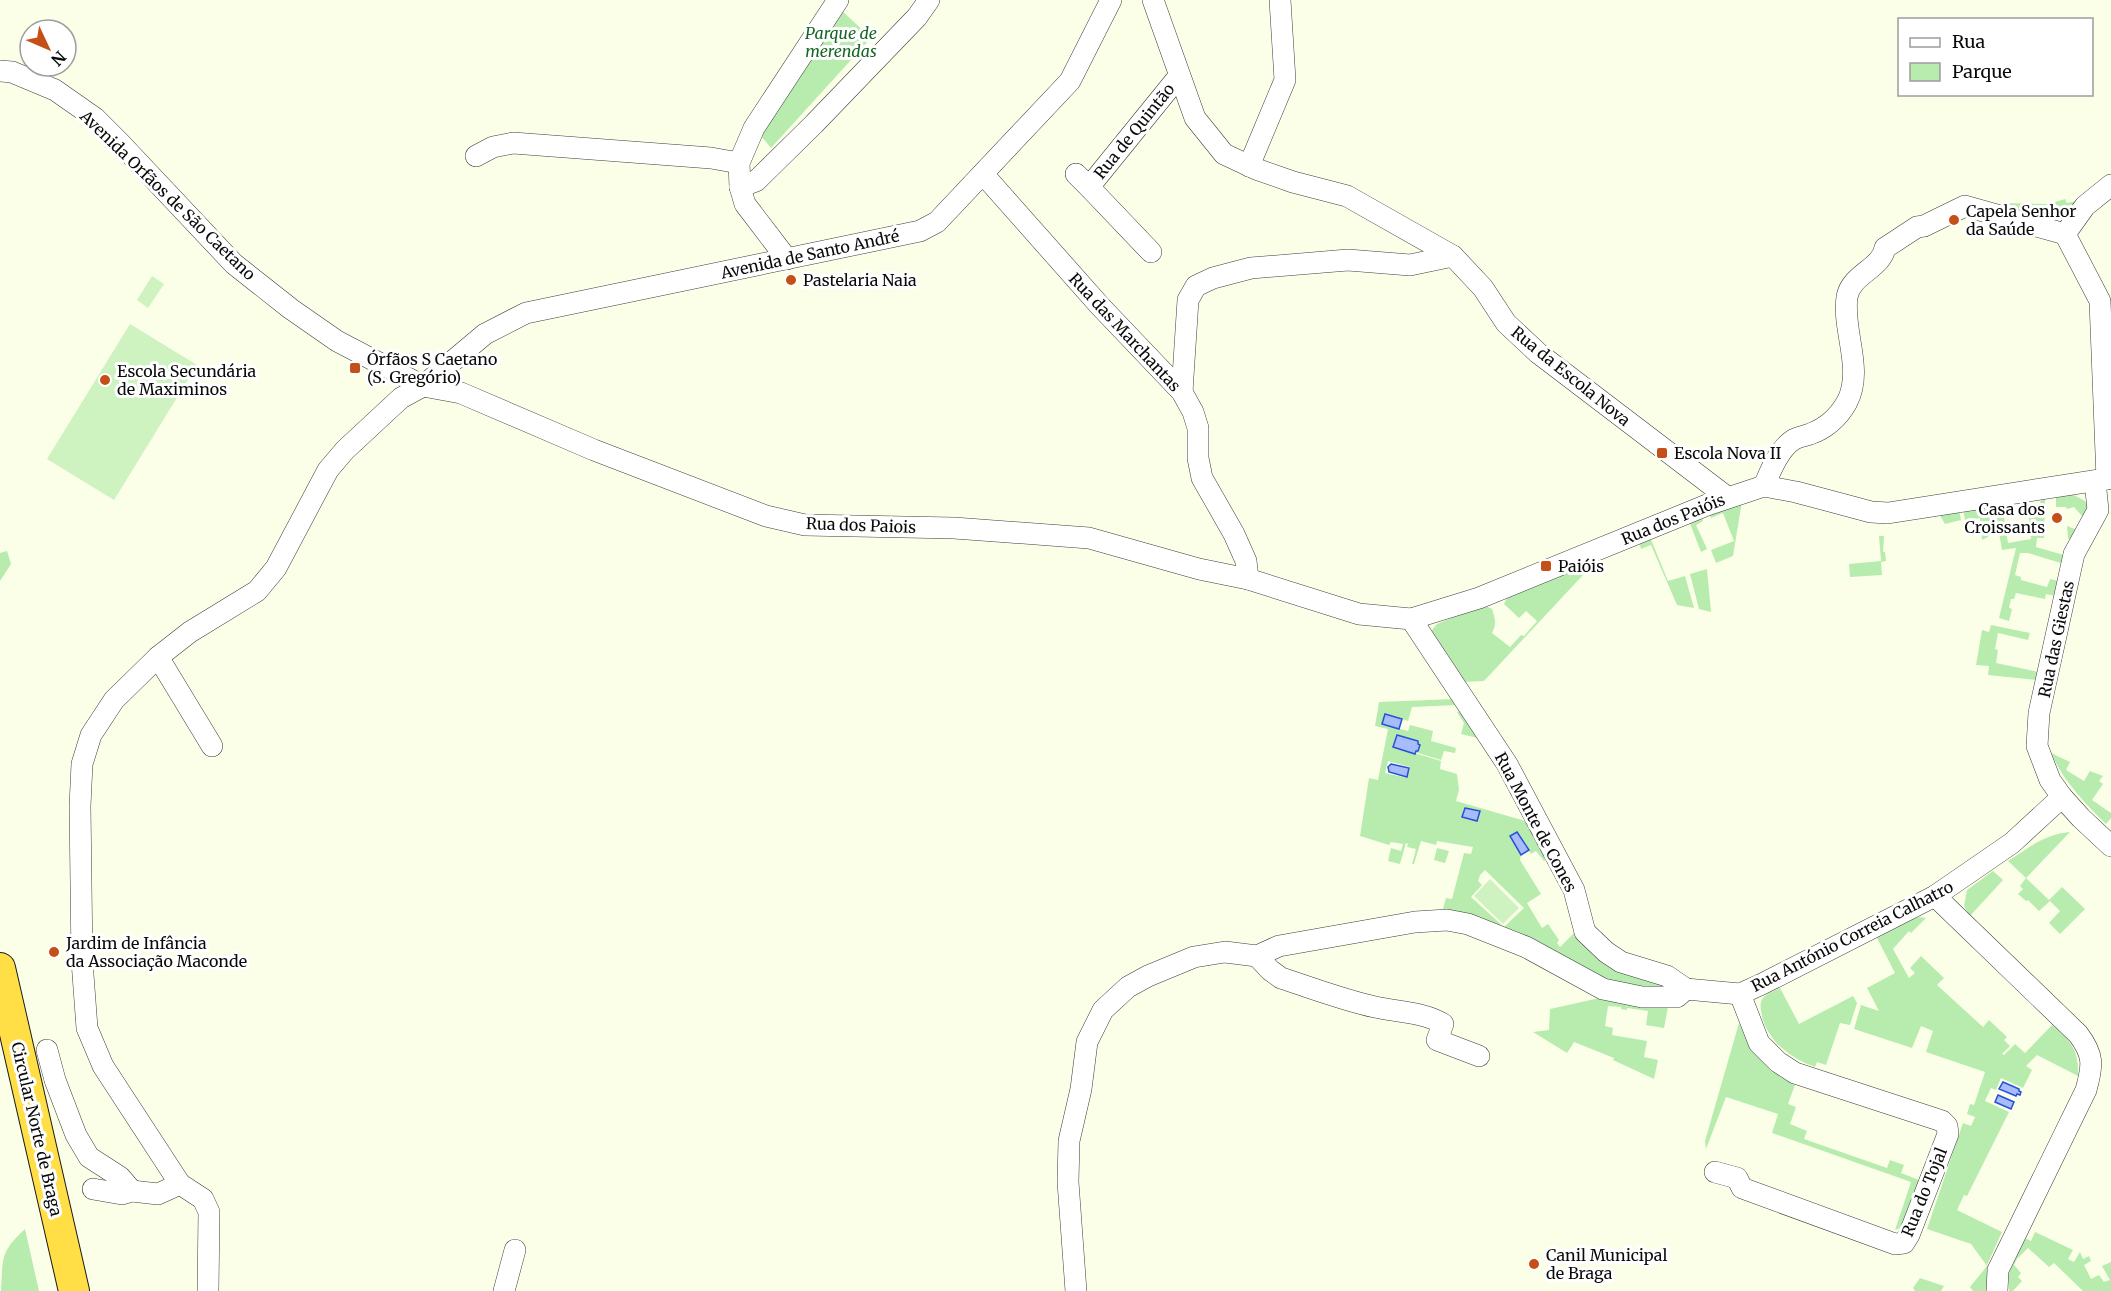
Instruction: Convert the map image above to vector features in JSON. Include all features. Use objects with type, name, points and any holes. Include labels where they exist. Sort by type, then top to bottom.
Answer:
[{"type":"highway","name":"Circular Norte de Braga","points":[[0,968],[74,1291]]},
{"type":"highway","name":"Circular Norte de Braga","points":[[0,1051],[55,1291]]},
{"type":"street","points":[[787,259],[745,204],[740,187],[739,163],[754,128],[838,0]]},
{"type":"street","points":[[740,187],[756,181],[773,165],[917,17],[929,0]]},
{"type":"street","name":"Avenida de Santo André","points":[[180,1184],[103,1066],[87,1028],[82,961],[80,865],[82,764],[91,735],[114,700],[158,657],[189,632],[256,591],[276,568],[328,470],[345,450],[400,398],[423,386],[485,334],[526,313],[920,231],[937,222],[1070,81],[1111,0]]},
{"type":"street","name":"Rua da Escola Nova","points":[[1153,0],[1195,118],[1224,154],[1293,182],[1347,196],[1453,256],[1483,288],[1506,323],[1538,353],[1727,497]]},
{"type":"street","points":[[1249,166],[1285,80],[1280,0]]},
{"type":"street","name":"Avenida Orfãos de São Caetano","points":[[0,71],[12,72],[55,90],[95,118],[234,264],[291,309],[338,341],[423,386]]},
{"type":"street","name":"Rua de Quintão","points":[[1151,252],[1083,181],[1179,76]]},
{"type":"street","points":[[476,156],[493,147],[513,143],[711,158],[739,163]]},
{"type":"street","name":"Rua das Marchantas","points":[[983,174],[1100,306],[1182,392],[1193,412],[1198,428],[1198,458],[1202,478],[1234,534],[1246,561],[1248,579]]},
{"type":"street","points":[[1764,486],[1784,450],[1793,440],[1826,428],[1848,400],[1853,379],[1853,358],[1848,326],[1847,297],[1853,283],[1884,255],[1885,248],[1917,227],[1924,226],[1965,206],[2065,234],[2085,206],[2111,185]]},
{"type":"street","name":"Rua das Giestas","points":[[2065,234],[2100,301],[2105,479],[2098,510],[2074,555],[2039,713],[2037,746],[2050,780],[2062,797],[2111,846]]},
{"type":"street","points":[[1182,392],[1188,300],[1196,286],[1213,278],[1251,268],[1348,260],[1410,265],[1453,256]]},
{"type":"street","name":"Rua dos Paiois","points":[[423,386],[461,393],[594,450],[766,516],[806,525],[954,528],[1089,538],[1198,569],[1248,579]]},
{"type":"street","name":"Rua dos Paióis","points":[[1248,579],[1359,614],[1411,619],[1479,598],[1727,497],[1764,486],[1871,512],[1888,513],[2105,479]]},
{"type":"street","name":"Rua Monte de Cones","points":[[1411,619],[1507,764],[1574,890],[1585,932],[1606,952],[1621,962],[1666,976],[1686,989]]},
{"type":"street","points":[[158,657],[212,746]]},
{"type":"street","name":"Rua António Correia Calhatro","points":[[1686,989],[1740,994],[1935,896],[2012,843],[2062,797]]},
{"type":"street","points":[[1935,896],[2078,1034],[2091,1056],[2092,1070],[2086,1090],[1998,1270],[1997,1291]]},
{"type":"street","points":[[1077,1291],[1068,1182],[1069,1141],[1081,1089],[1087,1042],[1103,1010],[1128,987],[1194,957],[1225,952],[1257,956],[1279,946],[1415,922],[1446,920],[1468,924],[1526,947],[1603,989],[1641,997],[1677,997],[1686,989]]},
{"type":"street","points":[[1257,956],[1281,978],[1374,1007],[1427,1016],[1436,1020],[1443,1024],[1437,1040],[1479,1056]]},
{"type":"street","name":"Rua do Tojal","points":[[1715,1172],[1737,1178],[1742,1188],[1895,1244],[1904,1243],[1910,1235],[1948,1134],[1947,1126],[1941,1121],[1795,1073],[1778,1062],[1759,1043],[1740,994]]},
{"type":"street","points":[[47,1050],[55,1080],[76,1135],[89,1157],[120,1178],[132,1191]]},
{"type":"street","points":[[93,1189],[122,1194],[132,1191],[158,1194],[180,1184],[203,1199],[209,1212],[208,1291]]},
{"type":"street","points":[[504,1291],[515,1251]]},
{"type":"green space","name":"Parque de merendas","points":[[838,7],[871,38],[771,148],[761,136]]},
{"type":"green space","points":[[2065,199],[2067,203],[2076,201],[2057,222],[2011,214],[2003,203],[2048,204]]},
{"type":"green space","points":[[152,276],[164,284],[148,308],[137,300]]},
{"type":"green space","points":[[130,324],[197,365],[114,500],[47,459]]},
{"type":"green space","points":[[2070,493],[2085,501],[2089,509],[2075,537],[2068,539],[2067,526],[2077,530],[2083,517],[2074,507],[2067,509],[2056,507],[2056,497],[2059,494]]},
{"type":"green space","points":[[2042,497],[2045,499],[2044,538],[2037,538],[2036,547],[2067,556],[2064,564],[2028,553],[2020,553],[2015,575],[2021,577],[2021,580],[2047,587],[2050,579],[2060,581],[2056,596],[2046,594],[2045,599],[2016,593],[2014,599],[2011,599],[2009,608],[2012,609],[2009,621],[1999,618],[2016,548],[2002,550],[1994,504],[2002,503],[2008,543],[2031,539],[2028,507],[2039,506]]},
{"type":"green space","points":[[1742,501],[1733,556],[1716,563],[1711,550],[1734,541],[1723,513],[1711,518],[1709,513]]},
{"type":"green space","points":[[1988,507],[1991,526],[1988,537],[1982,540],[1980,518],[1965,521],[1963,508]]},
{"type":"green space","points":[[1959,509],[1961,520],[1945,524],[1938,512]]},
{"type":"green space","points":[[1701,516],[1703,521],[1696,525],[1707,549],[1701,552],[1689,521]]},
{"type":"green space","points":[[1879,536],[1884,536],[1883,552],[1885,552],[1886,561],[1881,562],[1882,575],[1850,577],[1849,564],[1881,561]]},
{"type":"green space","points":[[1650,537],[1668,581],[1685,576],[1694,608],[1677,605],[1651,545],[1641,549],[1639,542]]},
{"type":"green space","points":[[7,551],[11,564],[0,581],[0,553]]},
{"type":"green space","points":[[1596,561],[1484,681],[1462,682],[1430,632],[1437,624],[1484,605],[1492,609],[1494,615],[1495,624],[1492,633],[1510,647],[1537,621],[1526,611],[1519,618],[1504,604],[1508,596]]},
{"type":"green space","points":[[1707,569],[1711,612],[1699,609],[1690,574]]},
{"type":"green space","points":[[1991,625],[2030,633],[2028,640],[1998,633],[1995,649],[1998,650],[1996,663],[2039,672],[2037,680],[1988,675],[1989,666],[1976,665],[1982,630],[1989,632]]},
{"type":"green space","points":[[1454,699],[1458,705],[1412,707],[1408,721],[1385,714],[1382,724],[1408,731],[1410,725],[1433,731],[1431,741],[1456,748],[1455,753],[1444,751],[1441,760],[1415,752],[1418,751],[1419,745],[1397,735],[1394,747],[1441,761],[1440,769],[1457,774],[1459,790],[1456,801],[1529,822],[1549,858],[1544,861],[1536,851],[1531,854],[1517,832],[1510,836],[1521,855],[1520,860],[1541,894],[1527,903],[1542,928],[1548,924],[1559,940],[1557,943],[1560,947],[1574,933],[1579,938],[1665,980],[1663,989],[1624,989],[1443,909],[1446,898],[1452,899],[1464,853],[1471,854],[1473,847],[1437,841],[1436,845],[1421,841],[1414,864],[1412,864],[1416,849],[1407,847],[1406,843],[1400,864],[1388,861],[1391,848],[1401,851],[1403,844],[1391,842],[1389,845],[1360,836],[1369,778],[1378,780],[1388,729],[1375,726],[1379,702]],"holes":[[[1388,761],[1410,767],[1407,778],[1385,773]],[[1485,870],[1524,908],[1504,927],[1471,897],[1482,885],[1478,881]]]},
{"type":"green space","points":[[1462,710],[1482,739],[1461,734],[1464,723],[1457,712]]},
{"type":"green space","points":[[2051,753],[2070,762],[2066,770],[2084,781],[2090,771],[2103,776],[2099,781],[2103,784],[2092,800],[2111,813],[2111,818],[2106,824],[2068,782]]},
{"type":"green space","points":[[2070,832],[2026,878],[2008,861],[2045,839]]},
{"type":"green space","points":[[1437,848],[1449,851],[1445,863],[1434,860]]},
{"type":"green space","points":[[1993,871],[2003,880],[1970,916],[1964,906],[1967,890]]},
{"type":"green space","points":[[2026,878],[2049,900],[2062,887],[2085,909],[2060,934],[2049,923],[2060,911],[2050,901],[2039,911],[2018,894],[2023,889],[2020,886]]},
{"type":"green space","points":[[1490,879],[1519,908],[1503,924],[1474,896]]},
{"type":"green space","points":[[1926,918],[1911,933],[1909,931],[1893,949],[1909,978],[1915,973],[1910,968],[1921,956],[1944,978],[1937,985],[1983,1027],[1989,1020],[2007,1037],[2004,1040],[2010,1046],[2002,1054],[2004,1055],[2015,1044],[2025,1053],[2052,1025],[2069,1041],[2077,1059],[2078,1076],[2037,1055],[2026,1066],[2032,1070],[2023,1088],[2001,1078],[1996,1090],[1991,1088],[1985,1101],[2009,1112],[1967,1196],[1964,1195],[1957,1210],[2002,1232],[1987,1265],[1990,1269],[1989,1291],[1973,1291],[1970,1287],[1987,1266],[1971,1244],[1927,1229],[1963,1123],[1971,1126],[1975,1117],[1967,1114],[1970,1104],[1974,1105],[1985,1072],[1926,1052],[1933,1031],[1921,1026],[1912,1048],[1854,1029],[1861,1005],[1879,1011],[1867,988],[1895,973],[1876,936],[1906,920]]},
{"type":"green space","points":[[1780,988],[1799,1024],[1853,996],[1857,1003],[1850,1025],[1840,1023],[1826,1065],[1817,1062],[1815,1067],[1798,1059],[1782,1048],[1770,1034],[1762,1016],[1761,1002],[1766,995]]},
{"type":"green space","points":[[1604,997],[1668,1007],[1664,1028],[1646,1025],[1648,1011],[1608,1006],[1605,1026],[1613,1028],[1612,1035],[1647,1041],[1644,1057],[1658,1060],[1654,1079],[1613,1060],[1614,1058],[1574,1042],[1567,1053],[1533,1032],[1549,1030],[1550,1009]]},
{"type":"green space","points":[[1739,1023],[1750,1049],[1771,1071],[1795,1085],[1788,1104],[1796,1107],[1790,1124],[1807,1131],[1804,1139],[1887,1168],[1890,1160],[1904,1165],[1901,1173],[1919,1180],[1900,1228],[1895,1230],[1911,1182],[1772,1133],[1778,1114],[1726,1097],[1706,1149],[1705,1141]]},
{"type":"green space","points":[[25,1229],[39,1291],[1,1291],[4,1256],[11,1244]]},
{"type":"green space","points":[[2035,1232],[2073,1250],[2068,1259],[2074,1262],[2080,1252],[2083,1259],[2089,1256],[2091,1261],[2084,1265],[2091,1279],[2099,1275],[2104,1282],[2110,1280],[2102,1266],[2111,1262],[2111,1291],[2083,1291],[2054,1263],[2049,1267],[2028,1248],[2014,1265],[2021,1273],[2018,1277],[2022,1281],[2013,1291],[2009,1291],[2008,1275],[2025,1238],[2031,1241]]},
{"type":"green space","points":[[1920,1278],[1944,1286],[1941,1291],[1915,1291],[1913,1288]]},
{"type":"water","points":[[1385,714],[1402,719],[1399,729],[1382,724]]},
{"type":"water","points":[[1397,735],[1418,741],[1420,745],[1418,751],[1415,754],[1393,747]]},
{"type":"water","points":[[1391,764],[1409,768],[1407,777],[1389,772],[1388,767]]},
{"type":"water","points":[[1465,808],[1480,811],[1477,821],[1462,817]]},
{"type":"water","points":[[1517,832],[1529,850],[1521,855],[1510,836]]},
{"type":"water","points":[[2003,1082],[2019,1089],[2020,1095],[2016,1096],[1999,1089]]},
{"type":"water","points":[[1998,1095],[2014,1102],[2011,1109],[1995,1102]]},
{"type":"place","name":"Capela Senhor da Saúde","points":[[1954,220]]},
{"type":"place","name":"Pastelaria Naia","points":[[791,280]]},
{"type":"place","name":"Órfãos S Caetano (S. Gregório)","points":[[355,368]]},
{"type":"place","name":"Escola Secundária de Maximinos","points":[[105,380]]},
{"type":"place","name":"Escola Nova II","points":[[1662,453]]},
{"type":"place","name":"Casa dos Croissants","points":[[2057,518]]},
{"type":"place","name":"Paióis","points":[[1546,566]]},
{"type":"place","name":"Jardim de Infância da Associação Maconde","points":[[54,952]]},
{"type":"place","name":"Canil Municipal de Braga","points":[[1534,1264]]}]
